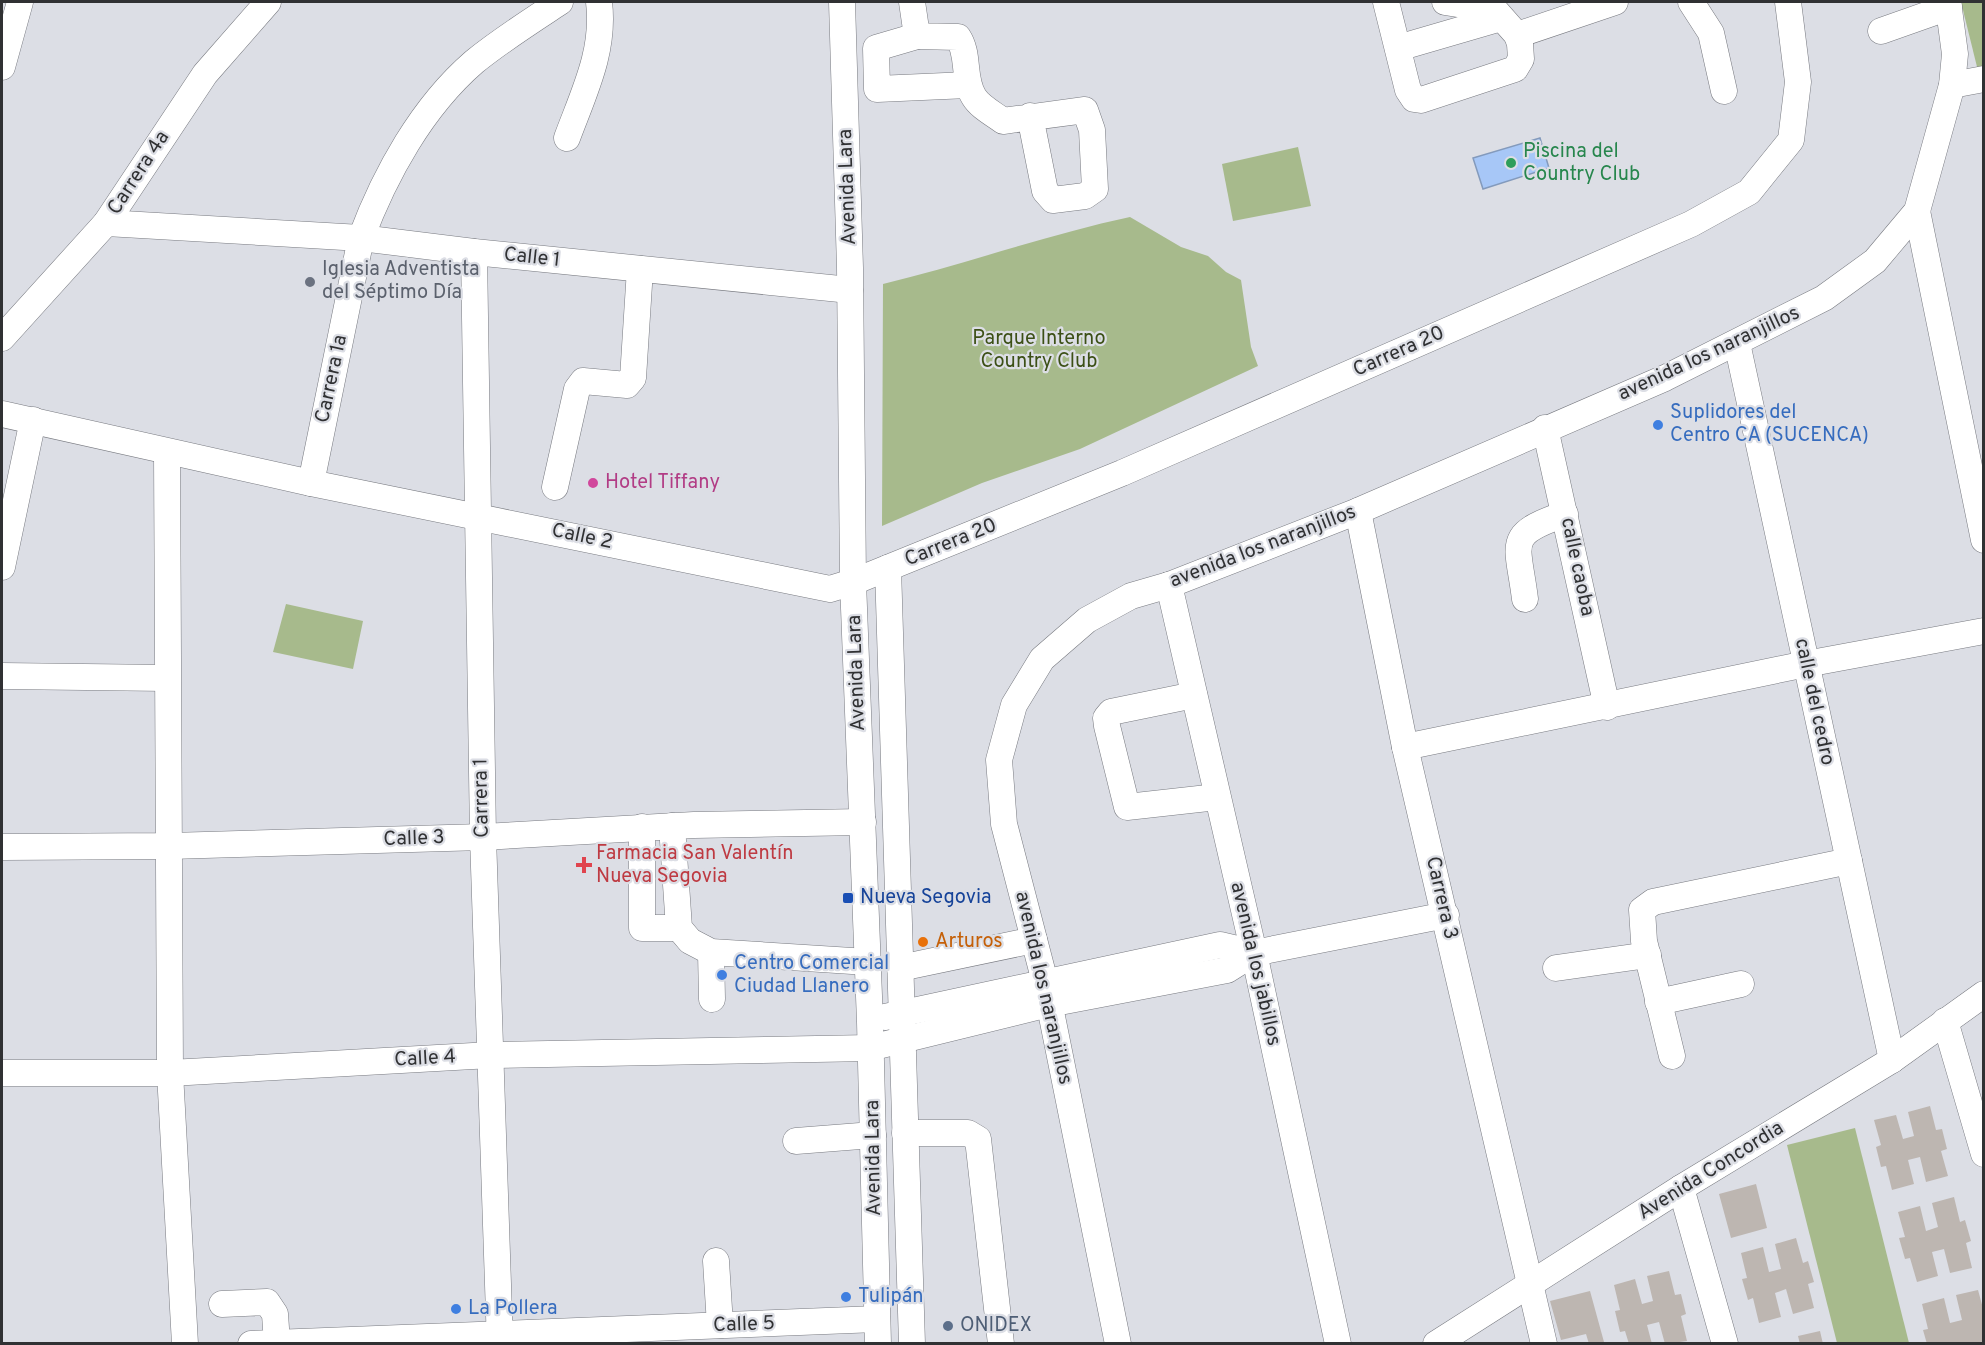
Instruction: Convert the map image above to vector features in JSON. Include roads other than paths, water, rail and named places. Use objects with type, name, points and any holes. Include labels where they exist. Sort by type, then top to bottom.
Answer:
[{"type":"street","points":[[2,67],[20,2]]},
{"type":"street","name":"Carrera 4a","points":[[2,338],[106,223],[205,74],[268,2]]},
{"type":"street","name":"Carrera 1a","points":[[311,483],[361,238],[373,208],[421,119],[473,63],[560,2]]},
{"type":"street","points":[[567,138],[598,54],[602,26],[599,2]]},
{"type":"street","name":"Avenida Lara","points":[[842,2],[850,290],[853,582],[870,1022],[859,1049],[873,1135],[877,1331]]},
{"type":"street","points":[[912,2],[917,36]]},
{"type":"street","points":[[1386,2],[1408,90],[1413,99],[1421,100],[1515,69],[1521,59],[1504,16]]},
{"type":"street","points":[[1445,2],[1504,16]]},
{"type":"street","points":[[1398,48],[1504,16],[1615,2]]},
{"type":"street","points":[[1691,2],[1711,33],[1724,91]]},
{"type":"street","name":"Carrera 20","points":[[853,582],[1198,440],[1691,224],[1749,192],[1791,140],[1798,82],[1788,2]]},
{"type":"street","points":[[1881,31],[1948,4]]},
{"type":"street","name":"avenida los naranjillos","points":[[1118,1344],[1047,993],[1004,824],[999,760],[1014,705],[1042,659],[1087,620],[1131,596],[1169,585],[1358,511],[1545,428],[1665,378],[1833,292],[1875,261],[1917,211],[1953,85],[1954,54],[1948,4]]},
{"type":"street","points":[[968,85],[877,89],[876,48],[917,36],[958,37],[964,46],[968,85],[974,98],[1003,121],[1030,116]]},
{"type":"street","points":[[1953,85],[1983,79]]},
{"type":"street","points":[[1917,211],[1983,540]]},
{"type":"street","name":"Calle 1","points":[[106,223],[361,238],[474,252],[850,290]]},
{"type":"street","name":"Carrera 1","points":[[474,252],[483,837],[500,1339]]},
{"type":"street","points":[[555,487],[577,389],[583,381],[627,385],[633,378],[640,269]]},
{"type":"street","name":"calle del cedro","points":[[1737,343],[1892,1060]]},
{"type":"street","points":[[2,414],[311,483]]},
{"type":"street","points":[[2,567],[33,420]]},
{"type":"street","name":"calle caoba","points":[[1545,428],[1607,707]]},
{"type":"street","points":[[167,452],[170,1073],[185,1344]]},
{"type":"street","name":"Calle 2","points":[[311,483],[479,515],[830,589],[853,582]]},
{"type":"street","name":"Carrera 3","points":[[1358,511],[1405,747],[1446,915],[1544,1344]]},
{"type":"street","points":[[1525,599],[1518,544],[1522,535],[1532,525],[1565,514]]},
{"type":"street","name":"Avenida Lara","points":[[888,568],[912,1344]]},
{"type":"street","name":"avenida los jabillos","points":[[1169,585],[1254,953],[1338,1344]]},
{"type":"street","points":[[1405,747],[1806,664],[1983,631]]},
{"type":"street","points":[[2,676],[167,678]]},
{"type":"street","points":[[1194,695],[1111,712],[1106,718],[1110,737],[1126,807],[1217,796]]},
{"type":"street","name":"Calle 3","points":[[2,847],[170,846],[483,837],[642,827],[863,822]]},
{"type":"street","points":[[672,826],[679,928],[690,941],[711,951],[868,962]]},
{"type":"street","points":[[642,827],[642,928],[679,928]]},
{"type":"street","points":[[1672,1056],[1648,955],[1642,910],[1653,902],[1849,861]]},
{"type":"street","points":[[870,1022],[901,1012],[1047,993],[1220,945],[1254,953],[1446,915]]},
{"type":"street","points":[[900,968],[1034,940]]},
{"type":"street","points":[[711,951],[712,999]]},
{"type":"street","points":[[1556,968],[1648,955]]},
{"type":"street","points":[[1658,1002],[1741,984]]},
{"type":"street","name":"Calle 4","points":[[2,1073],[170,1073],[491,1055],[859,1049],[902,1041],[1047,993]]},
{"type":"street","name":"Avenida Concordia","points":[[1436,1344],[1681,1188],[1892,1060],[1983,994]]},
{"type":"street","points":[[1945,1021],[1983,1154]]},
{"type":"street","points":[[905,1133],[968,1132],[978,1139],[1001,1344]]},
{"type":"street","points":[[796,1141],[873,1135]]},
{"type":"street","points":[[1681,1188],[1725,1344]]},
{"type":"street","points":[[716,1261],[720,1326]]},
{"type":"street","points":[[222,1305],[267,1302],[275,1314],[277,1343]]},
{"type":"street","name":"Calle 5","points":[[251,1344],[588,1337],[720,1326],[877,1331]]},
{"type":"water","name":"Piscina del Country Club","points":[[1540,138],[1549,168],[1483,189],[1473,158]]},
{"type":"place","name":"Piscina del Country Club","points":[[1511,163]]},
{"type":"place","name":"Iglesia Adventista del Séptimo Día","points":[[310,282]]},
{"type":"place","name":"Suplidores del Centro CA (SUCENCA)","points":[[1658,425]]},
{"type":"place","name":"Hotel Tiffany","points":[[593,483]]},
{"type":"place","name":"Farmacia San Valentín Nueva Segovia","points":[[584,865]]},
{"type":"place","name":"Nueva Segovia","points":[[848,898]]},
{"type":"place","name":"Arturos","points":[[923,942]]},
{"type":"place","name":"Centro Comercial Ciudad Llanero","points":[[722,975]]},
{"type":"place","name":"Tulipán","points":[[846,1297]]},
{"type":"place","name":"La Pollera","points":[[456,1309]]},
{"type":"place","name":"ONIDEX","points":[[948,1326]]},
{"type":"park label","name":"Parque Interno Country Club","points":[[1039,350]]}]
